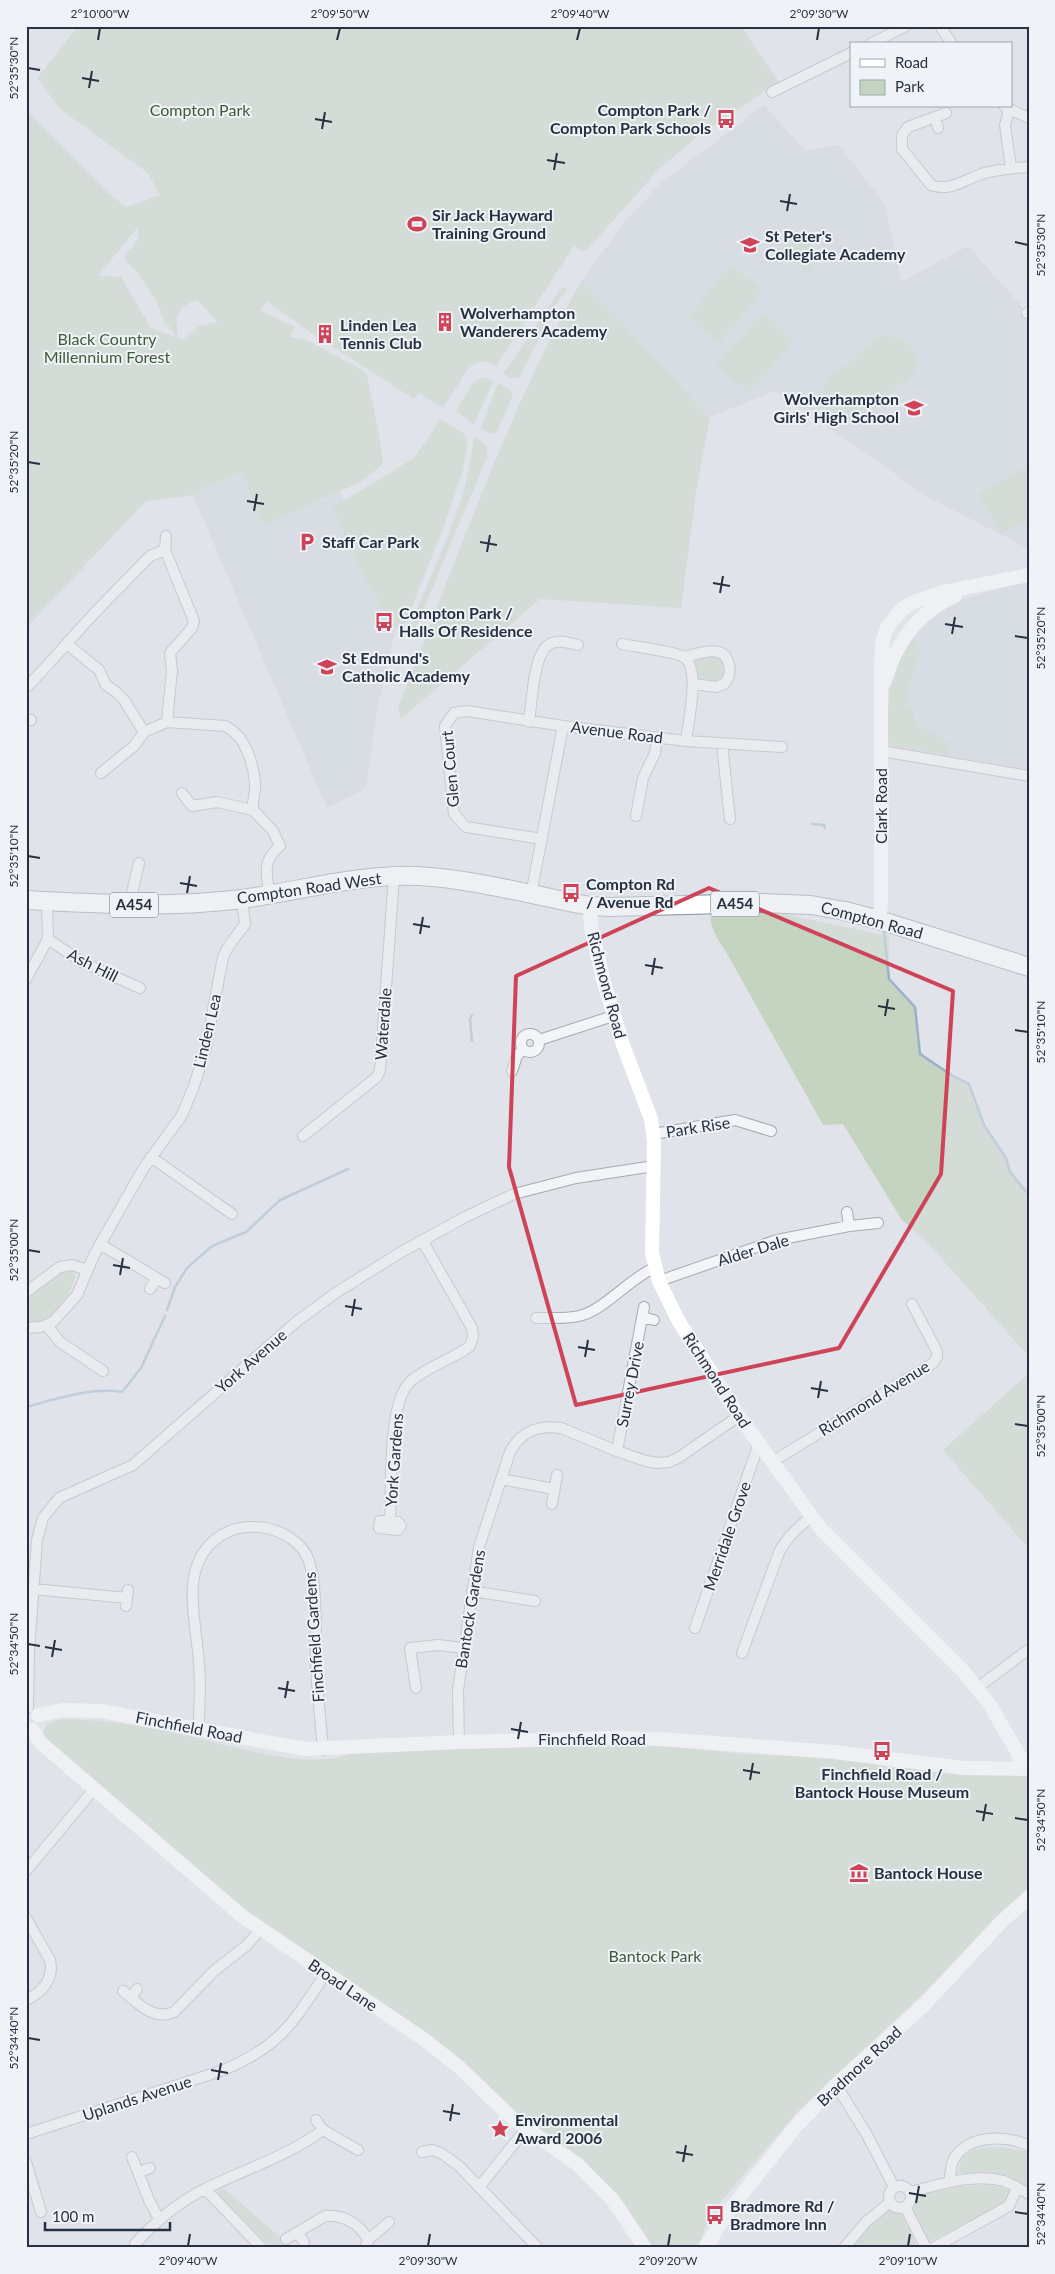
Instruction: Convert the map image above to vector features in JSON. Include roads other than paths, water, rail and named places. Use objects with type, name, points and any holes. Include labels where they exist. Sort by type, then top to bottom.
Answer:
[{"type":"highway","name":"Compton Road West","points":[[26,900],[129,905],[185,904],[242,899],[394,876],[430,876],[590,906]]},
{"type":"highway","name":"Compton Road","points":[[590,906],[610,908],[796,903],[830,908],[879,920],[1029,967]]},
{"type":"street","points":[[874,42],[906,26]]},
{"type":"street","points":[[940,26],[951,42]]},
{"type":"street","points":[[772,92],[850,53]]},
{"type":"street","points":[[1011,168],[1005,125],[1006,108],[1029,118]]},
{"type":"street","points":[[946,113],[904,130],[901,141],[902,149],[931,185],[936,187],[951,186],[981,174],[1011,168],[1029,167]]},
{"type":"street","points":[[935,117],[938,128]]},
{"type":"street","points":[[166,536],[165,550],[194,621],[192,628],[170,653],[172,671],[167,722]]},
{"type":"street","points":[[26,688],[68,645],[90,617],[150,556],[165,550]]},
{"type":"street","points":[[881,751],[882,689],[880,665],[883,639],[888,626],[901,610],[924,598],[965,587],[984,585],[1029,575]]},
{"type":"street","points":[[882,689],[898,646],[921,617],[942,601],[984,585]]},
{"type":"street","points":[[529,722],[537,665],[543,651],[554,642],[561,641],[578,645]]},
{"type":"street","points":[[622,644],[684,658],[713,650],[719,652],[728,661],[730,672],[724,684],[716,687],[693,684]]},
{"type":"street","points":[[68,645],[99,670],[106,685],[124,700],[144,732]]},
{"type":"street","points":[[684,658],[691,666],[693,684],[686,741]]},
{"type":"street","name":"Glen Court","points":[[542,839],[466,827],[456,818],[444,726],[454,713],[467,711],[563,726]]},
{"type":"street","points":[[102,773],[134,746],[144,732],[167,722],[213,727],[225,726],[241,737],[255,784],[252,810]]},
{"type":"street","name":"Avenue Road","points":[[531,895],[563,726],[686,741],[782,747]]},
{"type":"street","points":[[636,816],[643,778],[655,753],[657,737]]},
{"type":"street","points":[[722,744],[730,819]]},
{"type":"street","name":"Clark Road","points":[[879,920],[881,905],[881,751],[1029,776]]},
{"type":"street","points":[[182,793],[192,806],[217,802],[252,810],[267,823],[280,846],[272,854],[266,866],[270,894]]},
{"type":"street","points":[[129,905],[139,863]]},
{"type":"street","name":"Waterdale","points":[[303,1136],[377,1077],[380,1070],[394,876]]},
{"type":"street","name":"Linden Lea","points":[[47,1326],[60,1316],[77,1294],[100,1244],[151,1158],[182,1115],[194,1086],[206,1047],[223,957],[245,924],[242,899]]},
{"type":"street","points":[[26,980],[48,939],[48,901]]},
{"type":"street","name":"Richmond Road","points":[[590,906],[591,928],[613,1016],[651,1119],[654,1134],[651,1244],[656,1274],[678,1320],[739,1416],[812,1516],[834,1544],[951,1658],[978,1688],[1028,1769]]},
{"type":"street","name":"Ash Hill","points":[[48,939],[80,961],[140,988]]},
{"type":"street","points":[[512,1071],[517,1056],[523,1049],[522,1041],[525,1036],[533,1035],[539,1040],[613,1016]]},
{"type":"street","name":"Park Rise","points":[[654,1134],[735,1120],[771,1131]]},
{"type":"street","points":[[151,1158],[232,1214]]},
{"type":"street","name":"York Avenue","points":[[31,1710],[27,1679],[33,1588],[41,1524],[59,1498],[134,1465],[296,1322],[344,1288],[422,1240],[514,1194],[576,1178],[654,1166]]},
{"type":"street","points":[[847,1212],[849,1226]]},
{"type":"street","name":"Alder Dale","points":[[536,1318],[569,1317],[588,1313],[635,1278],[656,1274],[777,1240],[849,1226],[878,1223]]},
{"type":"street","name":"York Gardens","points":[[390,1521],[394,1427],[400,1397],[410,1382],[470,1346],[473,1337],[472,1328],[422,1240]]},
{"type":"street","points":[[100,1244],[161,1280],[150,1289]]},
{"type":"street","points":[[26,1292],[60,1267],[72,1265],[88,1270]]},
{"type":"street","name":"Richmond Avenue","points":[[772,1462],[934,1363],[937,1351],[914,1318],[912,1304]]},
{"type":"street","name":"Surrey Drive","points":[[617,1451],[643,1312],[654,1320]]},
{"type":"street","points":[[26,1328],[47,1326],[60,1342],[103,1371]]},
{"type":"street","name":"Bantock Gardens","points":[[459,1742],[458,1690],[481,1538],[514,1445],[533,1429],[561,1428],[646,1461],[669,1462],[739,1416]]},
{"type":"street","name":"Merridale Grove","points":[[695,1628],[759,1443]]},
{"type":"street","points":[[552,1504],[557,1475]]},
{"type":"street","points":[[501,1480],[554,1490]]},
{"type":"street","points":[[742,1652],[780,1550],[790,1536],[812,1516]]},
{"type":"street","name":"Finchfield Gardens","points":[[199,1728],[200,1665],[192,1600],[198,1559],[210,1545],[226,1532],[247,1526],[271,1529],[294,1540],[303,1549],[309,1562],[315,1609],[317,1685],[324,1750]]},
{"type":"street","points":[[33,1588],[127,1598]]},
{"type":"street","points":[[472,1590],[535,1601]]},
{"type":"street","points":[[416,1688],[410,1648],[438,1645],[463,1648]]},
{"type":"street","points":[[978,1688],[1029,1649]]},
{"type":"street","points":[[29,1730],[39,1722],[31,1710]]},
{"type":"street","name":"Finchfield Road","points":[[31,1710],[101,1711],[199,1728],[290,1747],[324,1750],[548,1738],[660,1739],[851,1754],[964,1768],[1028,1769]]},
{"type":"street","name":"Broad Lane","points":[[29,1730],[41,1743],[95,1788],[200,1882],[261,1929],[444,2054],[526,2129],[577,2164],[598,2183],[630,2223],[645,2248]]},
{"type":"street","points":[[26,1871],[95,1788]]},
{"type":"street","name":"Bradmore Road","points":[[705,2248],[728,2212],[782,2143],[836,2085],[922,2006],[1000,1923],[1029,1897]]},
{"type":"street","points":[[26,1918],[50,1960],[51,1966],[49,1978],[41,1991],[26,2000]]},
{"type":"street","points":[[130,1992],[151,2013],[167,2015],[174,2012],[214,1971],[246,1945],[261,1929]]},
{"type":"street","name":"Uplands Avenue","points":[[26,2134],[221,2071],[250,2058],[264,2050],[286,2030],[326,1973]]},
{"type":"street","points":[[836,2085],[866,2133],[894,2187]]},
{"type":"street","points":[[316,2120],[322,2130],[358,2150]]},
{"type":"street","points":[[480,2186],[526,2129]]},
{"type":"street","points":[[136,2244],[159,2219],[204,2189],[301,2146],[322,2130]]},
{"type":"street","points":[[950,2182],[954,2158],[963,2149],[976,2142],[1007,2139],[1029,2146]]},
{"type":"street","points":[[422,2152],[432,2150],[441,2153],[459,2166],[538,2248]]},
{"type":"street","points":[[132,2157],[140,2172],[149,2200],[159,2219]]},
{"type":"street","points":[[26,2162],[41,2212]]},
{"type":"street","points":[[140,2172],[150,2168]]},
{"type":"street","points":[[911,2192],[965,2179],[986,2179],[1005,2181],[1029,2194]]},
{"type":"street","points":[[894,2187],[906,2187],[911,2192]]},
{"type":"street","points":[[894,2187],[889,2196],[890,2202],[895,2207],[904,2207],[910,2203],[911,2192]]},
{"type":"street","points":[[933,2248],[1009,2206],[1017,2188]]},
{"type":"street","points":[[204,2189],[259,2247]]},
{"type":"street","points":[[844,2248],[866,2222],[890,2202]]},
{"type":"street","points":[[904,2207],[926,2248]]},
{"type":"street","points":[[286,2239],[301,2238],[326,2216],[332,2215],[342,2217],[365,2233],[367,2244]]},
{"type":"street","points":[[367,2244],[389,2222]]},
{"type":"waterway","points":[[812,824],[824,825],[825,828]]},
{"type":"waterway","points":[[884,932],[889,979],[915,1007],[920,1054],[953,1076],[969,1084],[984,1125],[1006,1158],[1010,1172],[1029,1195]]},
{"type":"waterway","points":[[472,1015],[470,1019],[472,1041]]},
{"type":"waterway","points":[[167,1310],[175,1287],[187,1268],[212,1246],[246,1232],[280,1200],[348,1169]]},
{"type":"waterway","points":[[26,1407],[86,1392],[122,1392],[141,1368],[165,1316]]},
{"type":"place","name":"Compton Park / Compton Park Schools","points":[[726,119]]},
{"type":"place","name":"Sir Jack Hayward Training Ground","points":[[417,224]]},
{"type":"place","name":"St Peter's Collegiate Academy","points":[[750,245]]},
{"type":"place","name":"Wolverhampton Wanderers Academy","points":[[445,322]]},
{"type":"place","name":"Linden Lea Tennis Club","points":[[325,334]]},
{"type":"place","name":"Wolverhampton Girls' High School","points":[[914,408]]},
{"type":"place","name":"Staff Car Park","points":[[307,542]]},
{"type":"place","name":"Compton Park / Halls Of Residence","points":[[384,622]]},
{"type":"place","name":"St Edmund's Catholic Academy","points":[[327,667]]},
{"type":"place","name":"Compton Rd / Avenue Rd","points":[[571,893]]},
{"type":"place","name":"Finchfield Road / Bantock House Museum","points":[[882,1751]]},
{"type":"place","name":"Bantock House","points":[[859,1873]]},
{"type":"place","name":"Environmental Award 2006","points":[[500,2129]]},
{"type":"place","name":"Bradmore Rd / Bradmore Inn","points":[[715,2215]]},
{"type":"park label","name":"Compton Park","points":[[200,110]]},
{"type":"park label","name":"Black Country Millennium Forest","points":[[107,348]]},
{"type":"park label","name":"Bantock Park","points":[[655,1956]]}]
